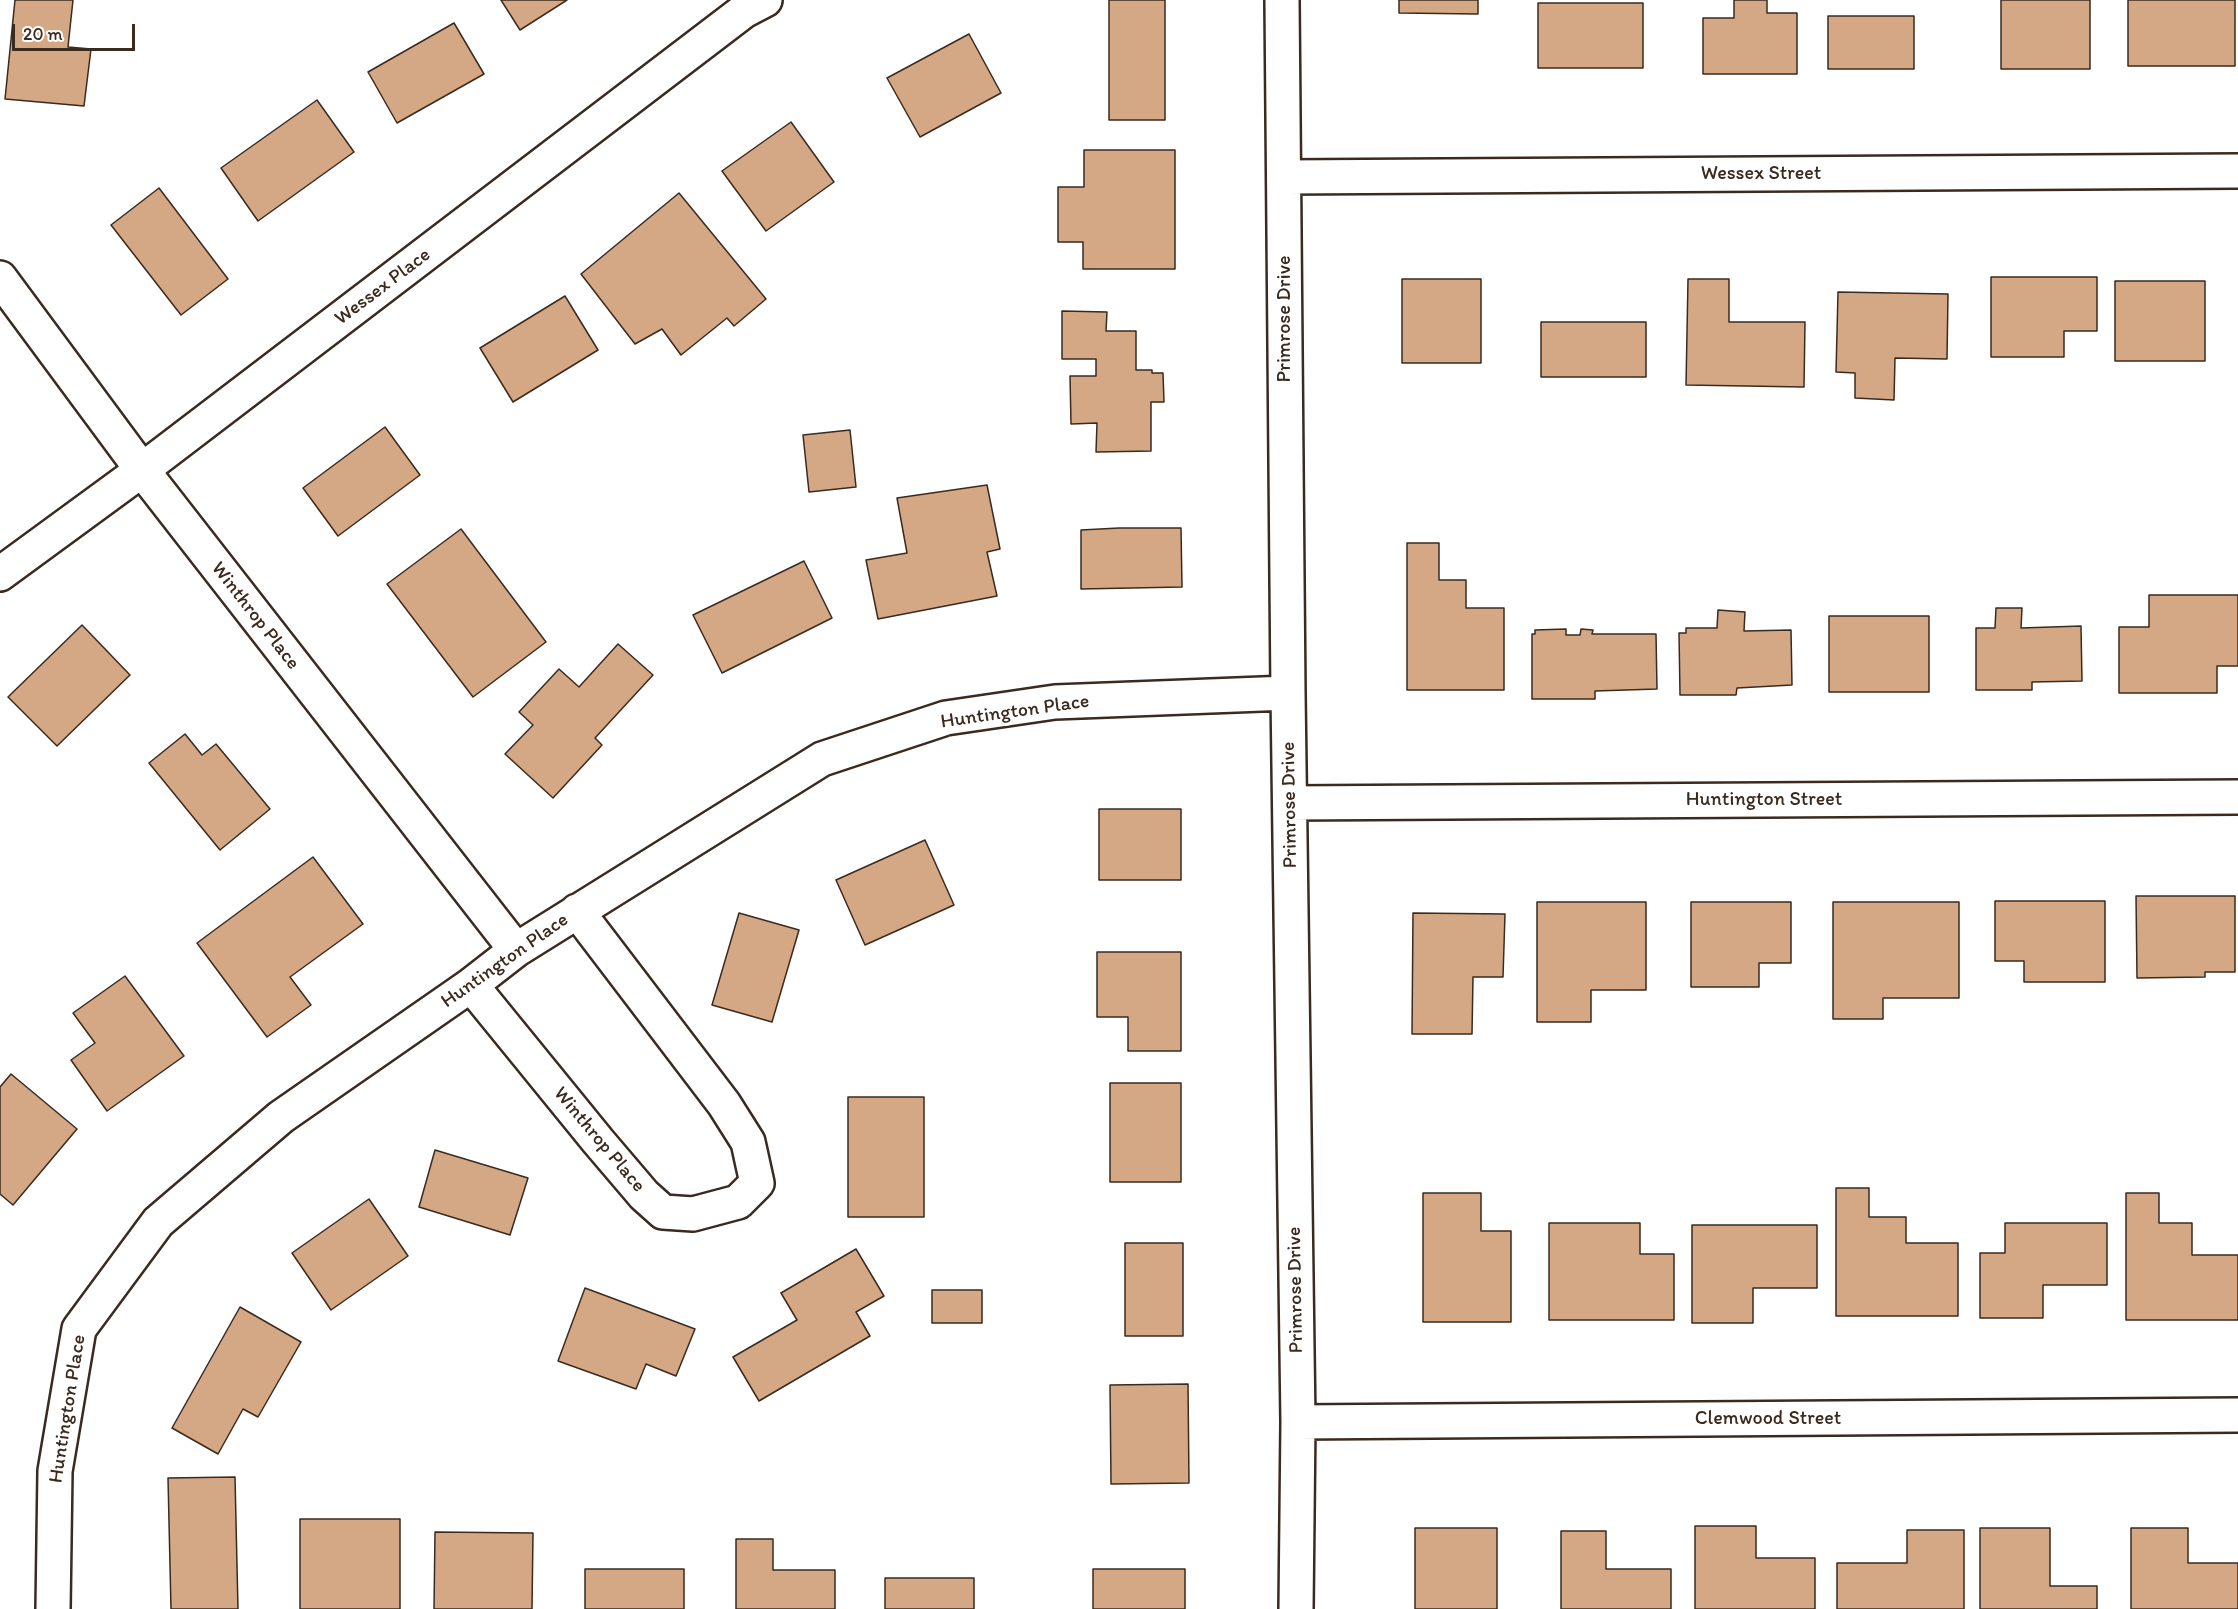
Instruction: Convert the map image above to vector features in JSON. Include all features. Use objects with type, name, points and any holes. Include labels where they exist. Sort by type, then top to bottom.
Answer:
[{"type":"street","name":"Wessex Place","points":[[0,574],[142,470],[744,11],[765,0]]},
{"type":"street","name":"Primrose Drive","points":[[1282,0],[1298,1422],[1296,1609]]},
{"type":"street","name":"Wessex Street","points":[[1285,177],[2238,171]]},
{"type":"street","name":"Winthrop Place","points":[[0,278],[142,470],[516,950]]},
{"type":"street","name":"Huntington Place","points":[[53,1609],[55,1471],[79,1329],[158,1222],[281,1117],[471,985],[516,950],[822,759],[946,718],[1055,702],[1288,693]]},
{"type":"street","name":"Huntington Street","points":[[1290,803],[2238,797]]},
{"type":"street","name":"Winthrop Place","points":[[471,985],[598,1141],[644,1195],[663,1212],[693,1214],[738,1202],[757,1183],[748,1142],[724,1104],[577,911]]},
{"type":"street","name":"Clemwood Street","points":[[1298,1422],[2238,1415]]},
{"type":"building","points":[[15,0],[73,0],[68,47],[91,49],[84,106],[5,99]]},
{"type":"building","points":[[501,0],[567,0],[520,30]]},
{"type":"building","points":[[1109,0],[1165,0],[1165,120],[1109,120]]},
{"type":"building","points":[[1399,0],[1478,0],[1478,14],[1399,13]]},
{"type":"building","points":[[1734,0],[1767,0],[1767,13],[1797,13],[1797,74],[1703,74],[1703,18],[1734,18]]},
{"type":"building","points":[[2001,0],[2090,0],[2090,69],[2001,69]]},
{"type":"building","points":[[2128,0],[2235,0],[2235,66],[2128,66]]},
{"type":"building","points":[[1538,3],[1643,3],[1643,68],[1538,68]]},
{"type":"building","points":[[1828,16],[1914,16],[1914,69],[1828,69]]},
{"type":"building","points":[[454,23],[484,74],[397,123],[368,72]]},
{"type":"building","points":[[969,34],[1001,93],[920,137],[887,78]]},
{"type":"building","points":[[317,100],[354,152],[258,221],[221,168]]},
{"type":"building","points":[[791,122],[834,182],[766,231],[722,171]]},
{"type":"building","points":[[1084,150],[1175,150],[1175,269],[1083,269],[1083,242],[1058,242],[1058,187],[1084,187]]},
{"type":"building","points":[[159,188],[228,279],[181,315],[111,225]]},
{"type":"building","points":[[679,193],[766,299],[734,326],[727,318],[681,355],[662,329],[635,344],[581,274]]},
{"type":"building","points":[[1991,277],[2097,277],[2097,331],[2064,331],[2064,357],[1991,357]]},
{"type":"building","points":[[1402,279],[1481,279],[1481,363],[1402,363]]},
{"type":"building","points":[[1688,279],[1729,279],[1729,322],[1805,322],[1804,387],[1686,385]]},
{"type":"building","points":[[2115,281],[2205,281],[2205,361],[2115,361]]},
{"type":"building","points":[[1838,292],[1948,294],[1947,359],[1895,358],[1894,400],[1855,398],[1855,373],[1836,372]]},
{"type":"building","points":[[565,296],[598,350],[513,402],[480,348]]},
{"type":"building","points":[[1062,311],[1107,312],[1106,331],[1136,331],[1136,370],[1163,373],[1164,402],[1151,402],[1151,451],[1096,452],[1097,423],[1071,424],[1070,376],[1096,376],[1096,359],[1062,359]]},
{"type":"building","points":[[1541,322],[1646,322],[1646,377],[1541,377]]},
{"type":"building","points":[[385,427],[420,475],[338,536],[303,488]]},
{"type":"building","points":[[850,430],[856,487],[809,492],[803,435]]},
{"type":"building","points":[[987,485],[1000,549],[987,552],[997,596],[878,619],[866,560],[907,553],[897,498]]},
{"type":"building","points":[[1181,528],[1182,587],[1081,589],[1081,530]]},
{"type":"building","points":[[461,529],[546,642],[473,697],[387,584]]},
{"type":"building","points":[[1407,543],[1439,543],[1439,580],[1466,580],[1466,608],[1504,608],[1504,690],[1407,690]]},
{"type":"building","points":[[804,561],[832,618],[722,673],[693,615]]},
{"type":"building","points":[[2149,595],[2238,595],[2238,666],[2217,666],[2217,693],[2119,693],[2119,627],[2149,627]]},
{"type":"building","points":[[1996,608],[2022,608],[2021,628],[2081,626],[2082,681],[2032,682],[2032,690],[1976,690],[1976,628],[1995,628]]},
{"type":"building","points":[[1718,610],[1745,612],[1744,631],[1791,630],[1792,685],[1737,688],[1736,695],[1680,695],[1679,633],[1686,633],[1686,628],[1717,628]]},
{"type":"building","points":[[1829,616],[1929,616],[1929,692],[1829,692]]},
{"type":"building","points":[[82,625],[130,675],[57,746],[8,697]]},
{"type":"building","points":[[1566,629],[1566,635],[1580,635],[1581,629],[1593,630],[1592,634],[1656,634],[1657,689],[1595,691],[1595,699],[1532,699],[1532,634],[1535,634],[1535,630]]},
{"type":"building","points":[[618,644],[653,675],[595,738],[602,745],[553,798],[505,754],[533,725],[519,712],[559,669],[579,687]]},
{"type":"building","points":[[185,734],[202,755],[216,744],[270,809],[220,850],[149,763]]},
{"type":"building","points":[[1099,809],[1181,809],[1181,880],[1099,880]]},
{"type":"building","points":[[925,840],[954,905],[865,945],[836,880]]},
{"type":"building","points":[[313,857],[363,924],[290,977],[311,1005],[267,1037],[197,943]]},
{"type":"building","points":[[2136,896],[2235,896],[2235,972],[2205,972],[2205,977],[2137,978]]},
{"type":"building","points":[[1995,901],[2105,901],[2105,982],[2024,982],[2024,961],[1995,961]]},
{"type":"building","points":[[1537,902],[1646,902],[1646,990],[1591,990],[1591,1022],[1537,1022]]},
{"type":"building","points":[[1691,902],[1791,902],[1791,963],[1759,963],[1759,987],[1691,987]]},
{"type":"building","points":[[1833,902],[1959,902],[1959,998],[1883,998],[1883,1019],[1833,1019]]},
{"type":"building","points":[[739,913],[799,930],[772,1022],[712,1005]]},
{"type":"building","points":[[1413,913],[1505,914],[1503,977],[1473,977],[1472,1034],[1412,1034]]},
{"type":"building","points":[[1097,952],[1181,952],[1181,1051],[1128,1051],[1128,1017],[1097,1017]]},
{"type":"building","points":[[125,976],[184,1056],[107,1111],[71,1060],[95,1043],[73,1013]]},
{"type":"building","points":[[11,1074],[77,1129],[13,1205],[0,1194],[0,1087]]},
{"type":"building","points":[[1110,1083],[1181,1083],[1181,1182],[1110,1182]]},
{"type":"building","points":[[848,1097],[924,1097],[924,1217],[848,1217]]},
{"type":"building","points":[[435,1150],[528,1178],[510,1235],[419,1207]]},
{"type":"building","points":[[1836,1188],[1869,1188],[1869,1217],[1906,1217],[1906,1243],[1958,1243],[1958,1316],[1836,1316]]},
{"type":"building","points":[[1423,1193],[1481,1193],[1481,1231],[1511,1231],[1511,1322],[1423,1322]]},
{"type":"building","points":[[2126,1193],[2159,1193],[2159,1223],[2192,1223],[2192,1255],[2238,1255],[2238,1320],[2126,1320]]},
{"type":"building","points":[[369,1199],[408,1256],[331,1310],[292,1253]]},
{"type":"building","points":[[1549,1223],[1640,1223],[1640,1254],[1674,1254],[1674,1320],[1549,1320]]},
{"type":"building","points":[[2005,1223],[2107,1223],[2107,1285],[2043,1285],[2043,1318],[1980,1318],[1980,1253],[2005,1253]]},
{"type":"building","points":[[1692,1225],[1817,1225],[1817,1288],[1753,1288],[1753,1323],[1692,1323]]},
{"type":"building","points":[[1125,1243],[1183,1243],[1183,1336],[1125,1336]]},
{"type":"building","points":[[856,1249],[884,1296],[856,1312],[870,1336],[759,1401],[733,1357],[797,1320],[781,1293]]},
{"type":"building","points":[[585,1288],[695,1329],[676,1376],[646,1364],[636,1389],[558,1361]]},
{"type":"building","points":[[932,1290],[982,1290],[982,1323],[932,1323]]},
{"type":"building","points":[[240,1307],[301,1342],[258,1417],[243,1409],[218,1454],[172,1428]]},
{"type":"building","points":[[1188,1384],[1189,1483],[1111,1484],[1110,1385]]},
{"type":"building","points":[[235,1477],[238,1609],[171,1609],[168,1478]]},
{"type":"building","points":[[300,1519],[400,1519],[400,1609],[300,1609]]},
{"type":"building","points":[[1695,1526],[1756,1526],[1756,1558],[1815,1558],[1815,1609],[1695,1609]]},
{"type":"building","points":[[1415,1528],[1497,1528],[1497,1609],[1415,1609]]},
{"type":"building","points":[[1980,1528],[2050,1528],[2050,1586],[2097,1586],[2097,1609],[1980,1609]]},
{"type":"building","points":[[2131,1528],[2188,1528],[2188,1563],[2238,1563],[2238,1609],[2131,1609]]},
{"type":"building","points":[[1907,1530],[1964,1530],[1964,1609],[1837,1609],[1837,1563],[1907,1563]]},
{"type":"building","points":[[1561,1531],[1606,1531],[1606,1569],[1671,1569],[1671,1609],[1561,1609]]},
{"type":"building","points":[[435,1532],[533,1533],[532,1609],[434,1609]]},
{"type":"building","points":[[736,1539],[773,1539],[773,1570],[835,1570],[835,1609],[736,1609]]},
{"type":"building","points":[[585,1569],[684,1569],[684,1609],[585,1609]]},
{"type":"building","points":[[1093,1569],[1185,1569],[1185,1609],[1093,1609]]},
{"type":"building","points":[[885,1578],[974,1578],[974,1609],[885,1609]]}]
